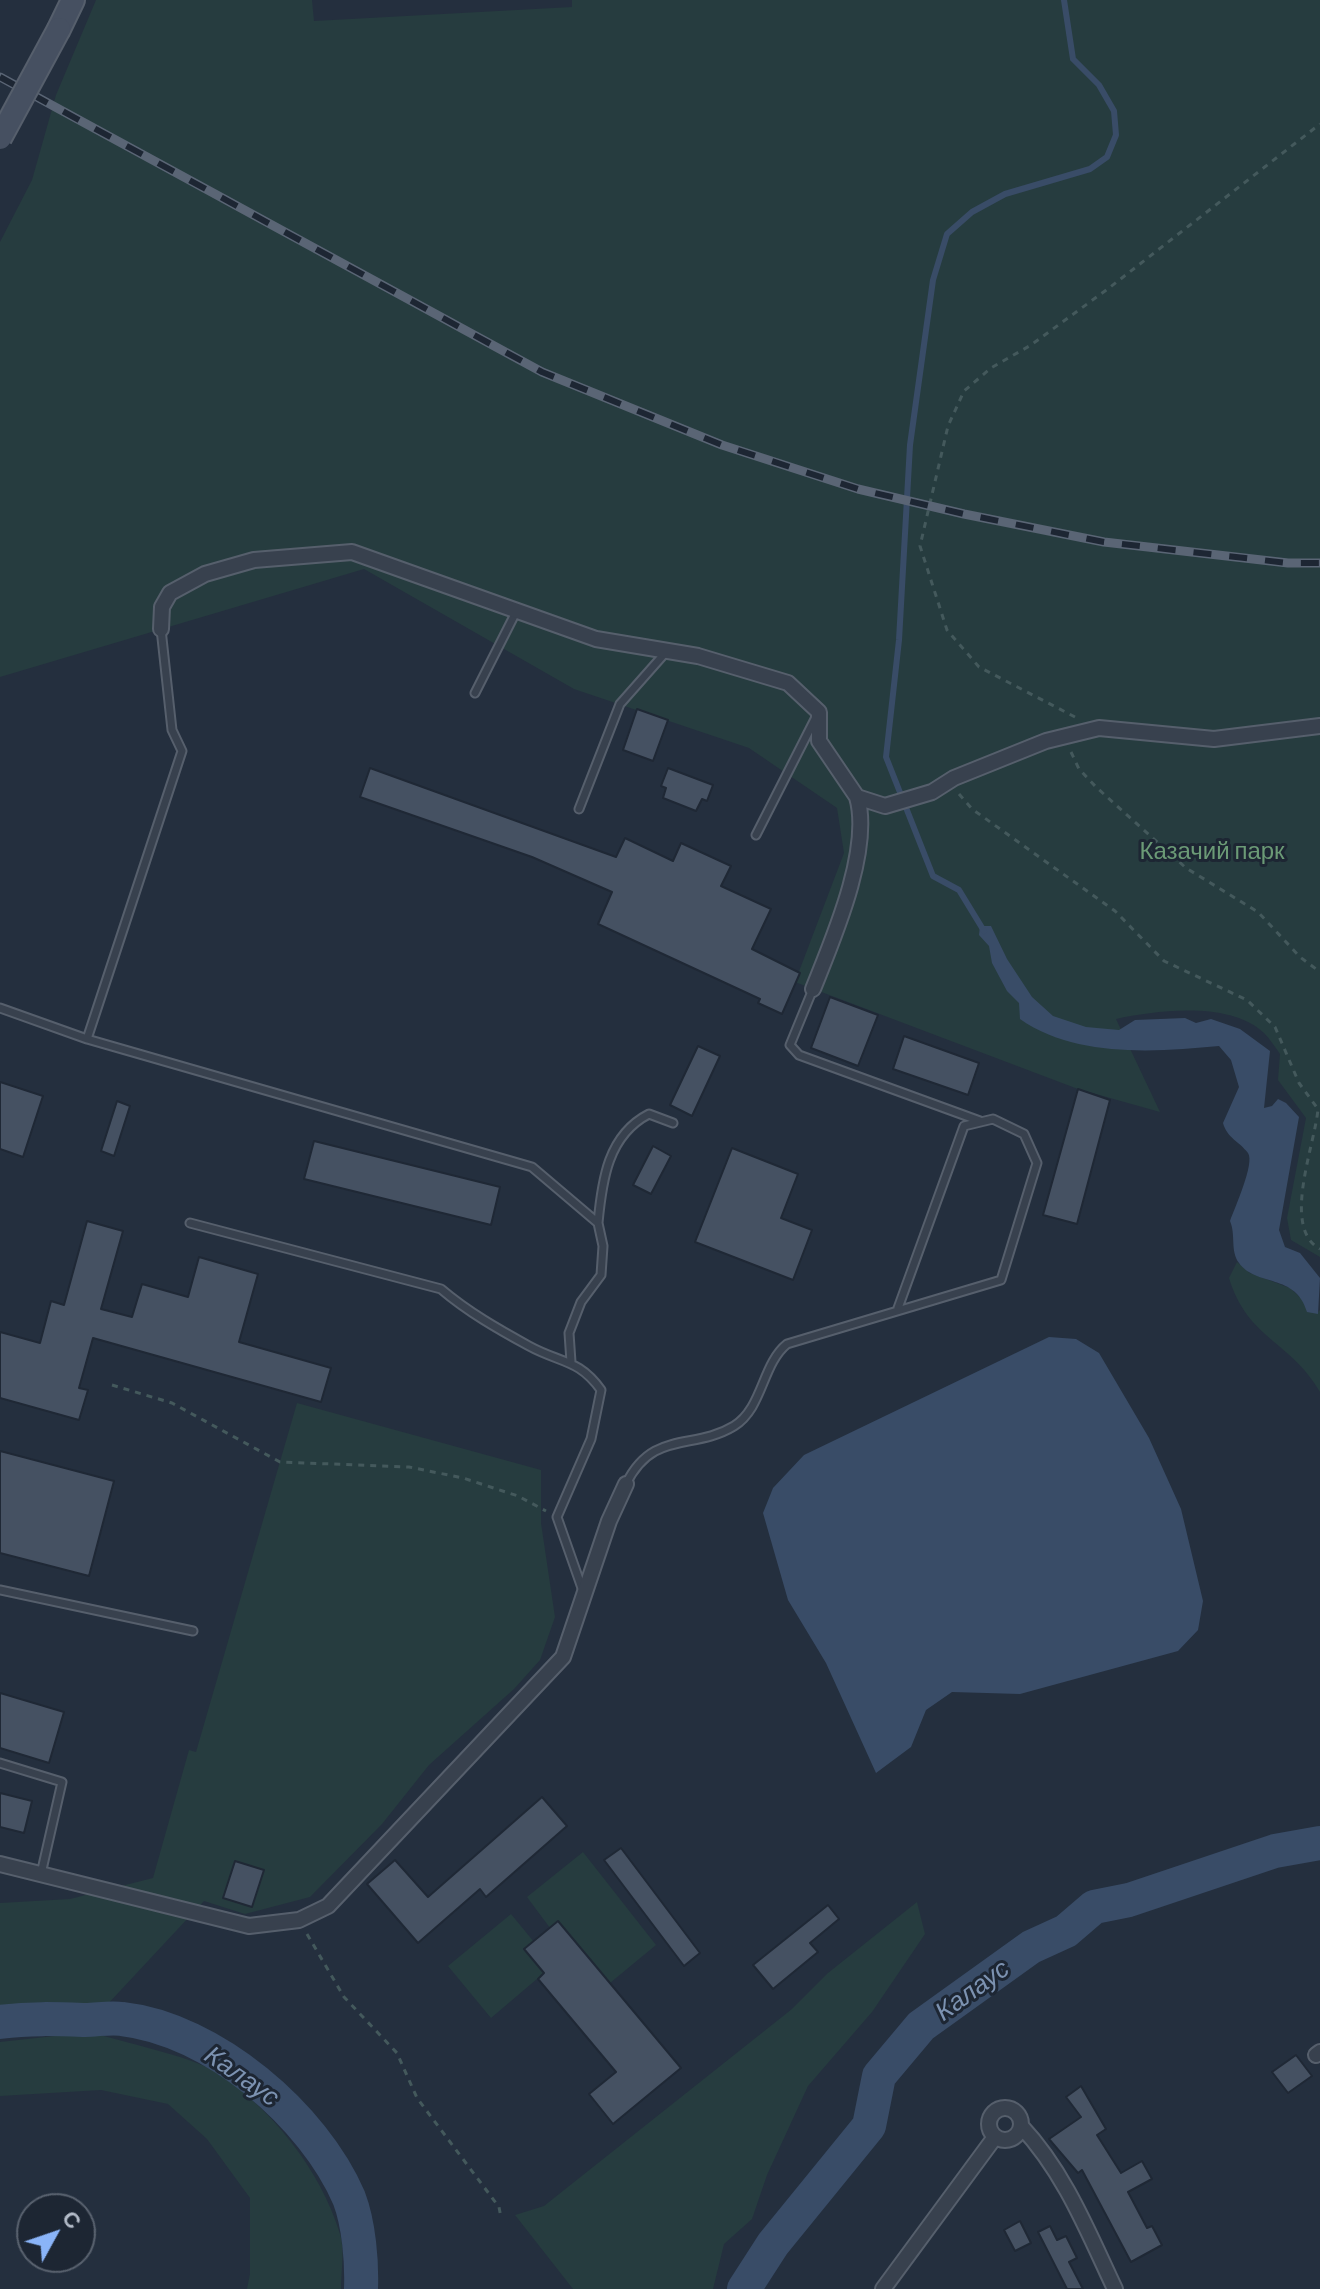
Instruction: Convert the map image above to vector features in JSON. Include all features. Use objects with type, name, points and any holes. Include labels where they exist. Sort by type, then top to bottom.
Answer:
[{"type":"main road","points":[[0,138],[73,0]]},
{"type":"street","points":[[161,629],[162,607],[170,593],[205,574],[254,560],[352,552],[596,639],[698,656],[788,683],[819,712],[819,741],[857,797],[862,816],[851,877],[813,989]]},
{"type":"street","points":[[857,797],[885,806],[932,792],[948,782],[1065,736],[1099,728],[1214,739],[1320,726]]},
{"type":"street","points":[[0,1864],[249,1926],[299,1920],[328,1906],[563,1657],[626,1484]]},
{"type":"street","points":[[1021,2126],[1011,2139],[995,2137],[989,2129],[989,2118],[1001,2108],[1016,2112],[1021,2126],[1062,2178],[1115,2289]]},
{"type":"street","points":[[883,2289],[995,2137]]},
{"type":"lane","points":[[475,693],[517,610]]},
{"type":"lane","points":[[87,1039],[182,751],[172,730],[161,629]]},
{"type":"lane","points":[[579,809],[620,704],[667,651]]},
{"type":"lane","points":[[756,835],[819,712]]},
{"type":"lane","points":[[813,989],[790,1045],[799,1055],[981,1122]]},
{"type":"lane","points":[[0,1008],[87,1039],[532,1167],[598,1223]]},
{"type":"lane","points":[[571,1362],[569,1333],[581,1302],[601,1275],[603,1246],[598,1223],[602,1185],[628,1125],[649,1114],[673,1123]]},
{"type":"lane","points":[[626,1484],[634,1467],[650,1453],[671,1442],[716,1436],[738,1423],[751,1407],[776,1353],[787,1344],[898,1308],[1001,1280],[1037,1163],[1024,1134],[993,1119],[964,1126],[898,1308]]},
{"type":"lane","points":[[190,1223],[441,1289],[465,1309],[533,1348],[588,1371],[601,1390],[600,1401],[591,1439],[557,1517],[584,1595]]},
{"type":"lane","points":[[0,1590],[193,1631]]},
{"type":"lane","points":[[0,1763],[62,1782],[41,1874]]},
{"type":"path","points":[[1099,728],[979,667],[947,630],[920,546],[948,426],[964,391],[991,368],[1031,345],[1109,288],[1320,124]]},
{"type":"path","points":[[1065,736],[1079,769],[1096,787],[1186,868],[1258,912],[1300,957],[1320,972]]},
{"type":"path","points":[[948,782],[972,809],[1115,911],[1164,961],[1247,1000],[1275,1027],[1299,1083],[1318,1109],[1301,1205],[1302,1225],[1309,1242],[1320,1249]]},
{"type":"path","points":[[112,1385],[172,1403],[280,1462],[409,1467],[463,1478],[518,1496],[557,1517]]},
{"type":"path","points":[[299,1920],[344,1997],[397,2053],[417,2098],[499,2207],[501,2218]]},
{"type":"green space","name":"Казачий парк","points":[[96,0],[312,0],[314,21],[572,7],[572,0],[1320,0],[1320,1257],[1291,1240],[1287,1218],[1306,1118],[1278,1080],[1280,1054],[1264,1033],[1250,1023],[1213,1012],[1172,1011],[1116,1019],[1160,1112],[1078,1089],[795,982],[844,853],[837,808],[749,748],[574,689],[364,569],[0,677],[0,242],[32,180],[56,95]]},
{"type":"green space","points":[[1237,1262],[1250,1273],[1290,1288],[1317,1313],[1320,1310],[1320,1392],[1296,1361],[1247,1315],[1229,1278]]},
{"type":"green space","points":[[297,1403],[541,1470],[541,1523],[555,1617],[540,1660],[514,1689],[429,1765],[382,1824],[310,1897],[245,1914],[204,1901],[106,2006],[0,2006],[0,1903],[70,1899],[153,1878],[189,1750],[196,1752]]},
{"type":"green space","points":[[583,1852],[656,1945],[610,1983],[550,1928],[527,1897]]},
{"type":"green space","points":[[917,1902],[925,1934],[872,2012],[808,2086],[767,2175],[752,2219],[724,2244],[713,2289],[573,2289],[515,2215],[544,2206],[792,2009],[828,1973]]},
{"type":"green space","points":[[511,1914],[534,1942],[525,1950],[544,1973],[491,2018],[448,1966]]},
{"type":"green space","points":[[91,2032],[203,2065],[255,2102],[291,2142],[320,2186],[341,2240],[341,2289],[247,2289],[250,2274],[250,2198],[207,2139],[168,2104],[101,2090],[0,2096],[0,2042]]},
{"type":"water","points":[[980,926],[991,926],[1007,959],[1032,997],[1053,1016],[1086,1027],[1119,1030],[1135,1020],[1185,1018],[1196,1023],[1211,1019],[1240,1029],[1270,1051],[1264,1108],[1272,1106],[1278,1099],[1299,1117],[1279,1230],[1285,1247],[1300,1253],[1320,1278],[1318,1314],[1307,1312],[1294,1291],[1246,1270],[1236,1258],[1230,1221],[1247,1175],[1249,1158],[1223,1123],[1239,1087],[1231,1060],[1219,1046],[1169,1050],[1116,1049],[1065,1041],[1042,1032],[1020,1019],[1019,1003],[1007,991],[992,963],[989,946],[979,935]]},
{"type":"water","points":[[1049,1337],[1076,1339],[1099,1353],[1149,1438],[1181,1509],[1203,1601],[1198,1630],[1178,1651],[1020,1694],[952,1692],[926,1710],[911,1747],[876,1773],[826,1663],[788,1600],[763,1513],[773,1488],[804,1455]]},
{"type":"building","points":[[637,709],[668,720],[653,761],[623,750]]},
{"type":"building","points":[[370,768],[616,857],[625,838],[673,861],[681,843],[731,866],[721,886],[771,909],[752,949],[800,973],[782,1014],[758,1003],[760,999],[598,924],[612,892],[532,857],[360,797]]},
{"type":"building","points":[[668,768],[713,785],[707,801],[702,799],[696,811],[663,798],[666,788],[661,786]]},
{"type":"building","points":[[830,997],[878,1015],[858,1066],[811,1048]]},
{"type":"building","points":[[904,1036],[979,1063],[968,1095],[893,1069]]},
{"type":"building","points":[[698,1046],[720,1056],[692,1116],[670,1105]]},
{"type":"building","points":[[0,1082],[43,1096],[23,1157],[0,1149]]},
{"type":"building","points":[[1078,1089],[1110,1100],[1077,1224],[1043,1215]]},
{"type":"building","points":[[117,1101],[130,1106],[114,1156],[101,1151]]},
{"type":"building","points":[[314,1141],[500,1187],[491,1225],[304,1179]]},
{"type":"building","points":[[653,1146],[671,1156],[651,1194],[633,1185]]},
{"type":"building","points":[[732,1148],[798,1174],[781,1218],[812,1230],[793,1280],[695,1242]]},
{"type":"building","points":[[87,1221],[123,1231],[101,1309],[132,1317],[142,1284],[188,1297],[199,1257],[258,1274],[239,1342],[331,1368],[321,1402],[93,1338],[79,1388],[88,1390],[79,1420],[0,1398],[0,1332],[40,1343],[51,1301],[64,1305]]},
{"type":"building","points":[[0,1451],[114,1481],[89,1576],[0,1553]]},
{"type":"building","points":[[0,1693],[64,1712],[49,1763],[0,1748]]},
{"type":"building","points":[[0,1793],[32,1801],[24,1833],[0,1827]]},
{"type":"building","points":[[542,1797],[567,1826],[486,1897],[480,1889],[418,1943],[367,1884],[395,1860],[428,1897]]},
{"type":"building","points":[[621,1848],[700,1953],[684,1966],[604,1860]]},
{"type":"building","points":[[235,1861],[264,1870],[252,1907],[223,1898]]},
{"type":"building","points":[[828,1905],[839,1919],[810,1943],[818,1952],[773,1989],[753,1965]]},
{"type":"building","points":[[558,1921],[681,2068],[613,2124],[589,2094],[616,2072],[538,1979],[544,1973],[524,1949]]},
{"type":"building","points":[[1296,2055],[1312,2076],[1288,2093],[1272,2072]]},
{"type":"building","points":[[1081,2086],[1106,2129],[1097,2135],[1121,2173],[1142,2161],[1152,2179],[1128,2192],[1147,2228],[1152,2226],[1162,2245],[1131,2262],[1082,2170],[1078,2173],[1049,2139],[1081,2117],[1066,2097]]},
{"type":"building","points":[[1020,2221],[1031,2243],[1015,2251],[1004,2230]]},
{"type":"building","points":[[1050,2226],[1057,2240],[1066,2236],[1077,2258],[1069,2262],[1083,2289],[1067,2289],[1038,2232]]},
{"type":"waterway","points":[[984,931],[959,890],[933,876],[886,757],[899,640],[910,445],[933,280],[947,234],[972,212],[1005,194],[1090,169],[1107,157],[1116,135],[1114,111],[1099,85],[1073,59],[1064,0]]},
{"type":"waterway","name":"Калаус","points":[[744,2289],[773,2244],[869,2126],[879,2076],[921,2026],[1031,1947],[1066,1931],[1094,1907],[1129,1900],[1275,1851],[1320,1843]]},
{"type":"waterway","name":"Калаус","points":[[0,2022],[122,2019],[156,2026],[225,2058],[286,2108],[333,2167],[349,2198],[355,2219],[361,2289]]},
{"type":"railway","points":[[0,77],[542,372],[722,445],[858,489],[1104,542],[1288,563],[1320,563]]}]
